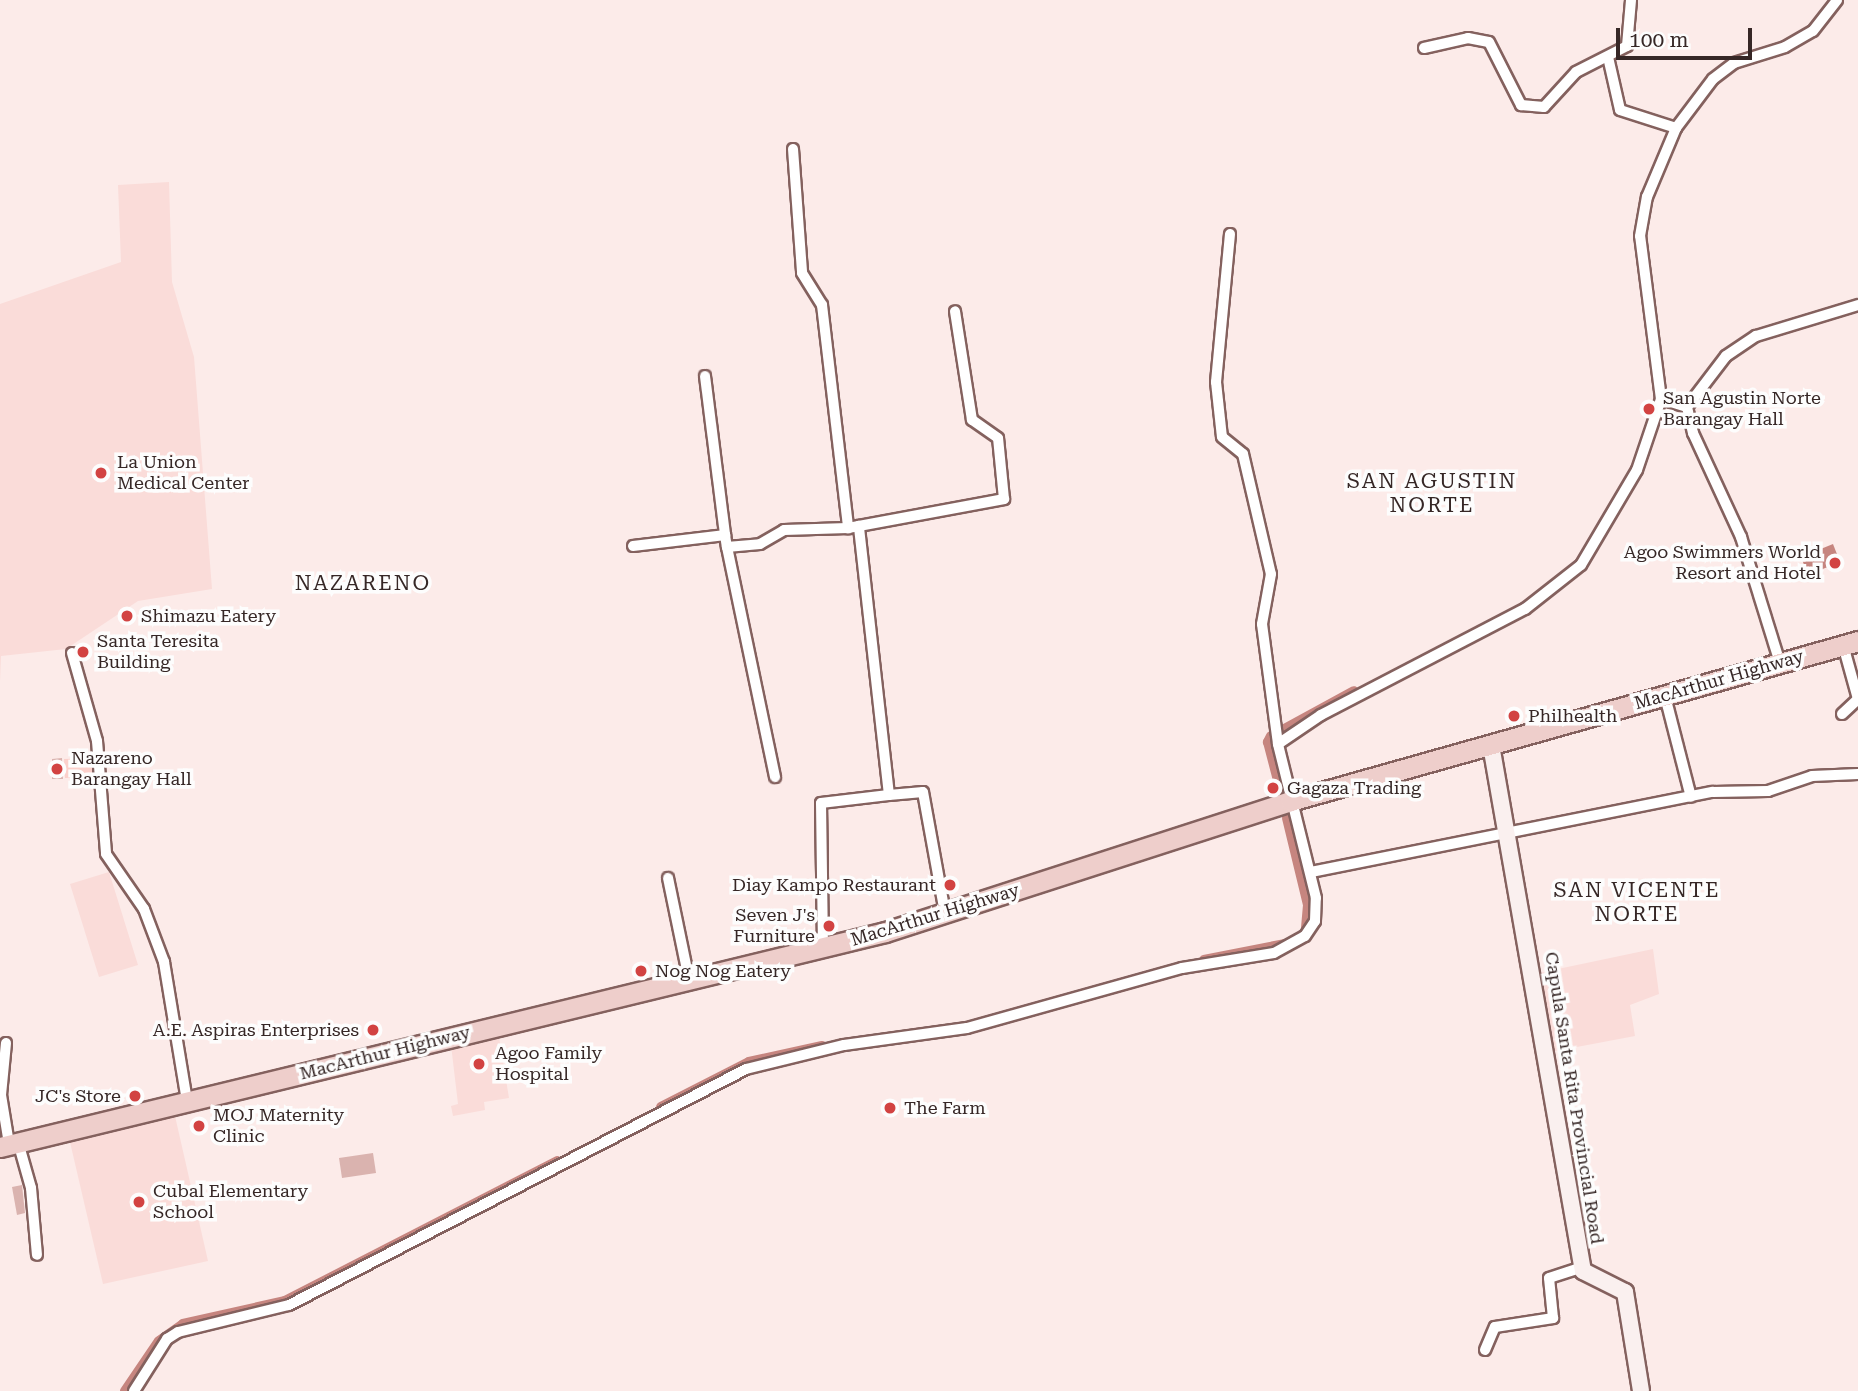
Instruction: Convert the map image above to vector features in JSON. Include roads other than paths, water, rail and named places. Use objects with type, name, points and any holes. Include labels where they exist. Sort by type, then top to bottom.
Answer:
[{"type":"highway","name":"MacArthur Highway","points":[[9,1144],[823,946],[945,913],[1290,801],[1851,643]]},
{"type":"street","points":[[1424,48],[1468,38],[1489,42],[1513,95],[1521,105],[1544,107],[1563,92],[1576,72],[1627,47],[1631,0]]},
{"type":"street","points":[[1278,744],[1321,715],[1525,609],[1565,580],[1596,545],[1637,470],[1661,399],[1640,236],[1647,197],[1676,128],[1713,79],[1734,63],[1785,47],[1813,31],[1837,0]]},
{"type":"street","points":[[1608,57],[1620,110],[1676,128]]},
{"type":"street","points":[[793,149],[803,273],[822,305],[889,795]]},
{"type":"street","points":[[134,1391],[167,1339],[178,1332],[289,1305],[746,1069],[844,1045],[967,1028],[1182,968],[1274,953],[1305,936],[1315,921],[1311,872],[1290,801],[1278,744],[1262,624],[1271,574],[1243,454],[1222,438],[1216,382],[1230,234]]},
{"type":"street","points":[[1687,407],[1726,356],[1756,337],[1858,305]]},
{"type":"street","points":[[727,547],[769,542],[784,530],[853,527],[1004,499],[998,438],[972,419],[955,311]]},
{"type":"street","points":[[705,376],[727,547],[775,777]]},
{"type":"street","points":[[1661,399],[1687,407]]},
{"type":"street","points":[[1687,407],[1693,433],[1741,537],[1780,663]]},
{"type":"street","points":[[633,545],[725,535]]},
{"type":"street","points":[[1842,713],[1858,699],[1851,643]]},
{"type":"street","points":[[72,653],[98,751],[106,854],[144,909],[164,962],[187,1101]]},
{"type":"street","points":[[1665,696],[1691,797]]},
{"type":"street","name":"Capula Santa Rita Provincial Road","points":[[1491,745],[1510,836],[1583,1267],[1625,1292],[1641,1391]]},
{"type":"street","points":[[1311,872],[1510,836],[1691,797],[1768,791],[1812,776],[1858,774]]},
{"type":"street","points":[[823,946],[821,803],[923,792],[945,913]]},
{"type":"street","points":[[668,878],[689,979]]},
{"type":"street","points":[[6,1043],[1,1095],[9,1144],[32,1188],[37,1255]]},
{"type":"street","points":[[1486,1350],[1495,1327],[1553,1318],[1549,1278],[1583,1267]]},
{"type":"waterway","points":[[1281,731],[1354,691]]},
{"type":"waterway","points":[[1271,736],[1268,742],[1280,788]]},
{"type":"waterway","points":[[1287,818],[1308,905],[1306,929]]},
{"type":"waterway","points":[[1204,960],[1285,944]]},
{"type":"waterway","points":[[661,1107],[749,1062],[822,1046]]},
{"type":"waterway","points":[[125,1391],[159,1341],[183,1324],[285,1301],[557,1161]]},
{"type":"place","name":"San Agustin Norte Barangay Hall","points":[[1649,409]]},
{"type":"place","name":"La Union Medical Center","points":[[101,473]]},
{"type":"place","name":"Agoo Swimmers World Resort and Hotel","points":[[1835,563]]},
{"type":"place","name":"Shimazu Eatery","points":[[127,616]]},
{"type":"place","name":"Santa Teresita Building","points":[[83,652]]},
{"type":"place","name":"Philhealth","points":[[1514,716]]},
{"type":"place","name":"Nazareno Barangay Hall","points":[[57,769]]},
{"type":"place","name":"Gagaza Trading","points":[[1273,788]]},
{"type":"place","name":"Diay Kampo Restaurant","points":[[950,885]]},
{"type":"place","name":"Seven J's Furniture","points":[[829,926]]},
{"type":"place","name":"Nog Nog Eatery","points":[[641,971]]},
{"type":"place","name":"A.E. Aspiras Enterprises","points":[[373,1030]]},
{"type":"place","name":"Agoo Family Hospital","points":[[479,1064]]},
{"type":"place","name":"JC's Store","points":[[135,1096]]},
{"type":"place","name":"The Farm","points":[[890,1108]]},
{"type":"place","name":"MOJ Maternity Clinic","points":[[199,1126]]},
{"type":"place","name":"Cubal Elementary School","points":[[139,1202]]},
{"type":"district","name":"SAN AGUSTIN NORTE","points":[[1432,493]]},
{"type":"district","name":"NAZARENO","points":[[363,583]]},
{"type":"district","name":"SAN VICENTE NORTE","points":[[1637,902]]}]
